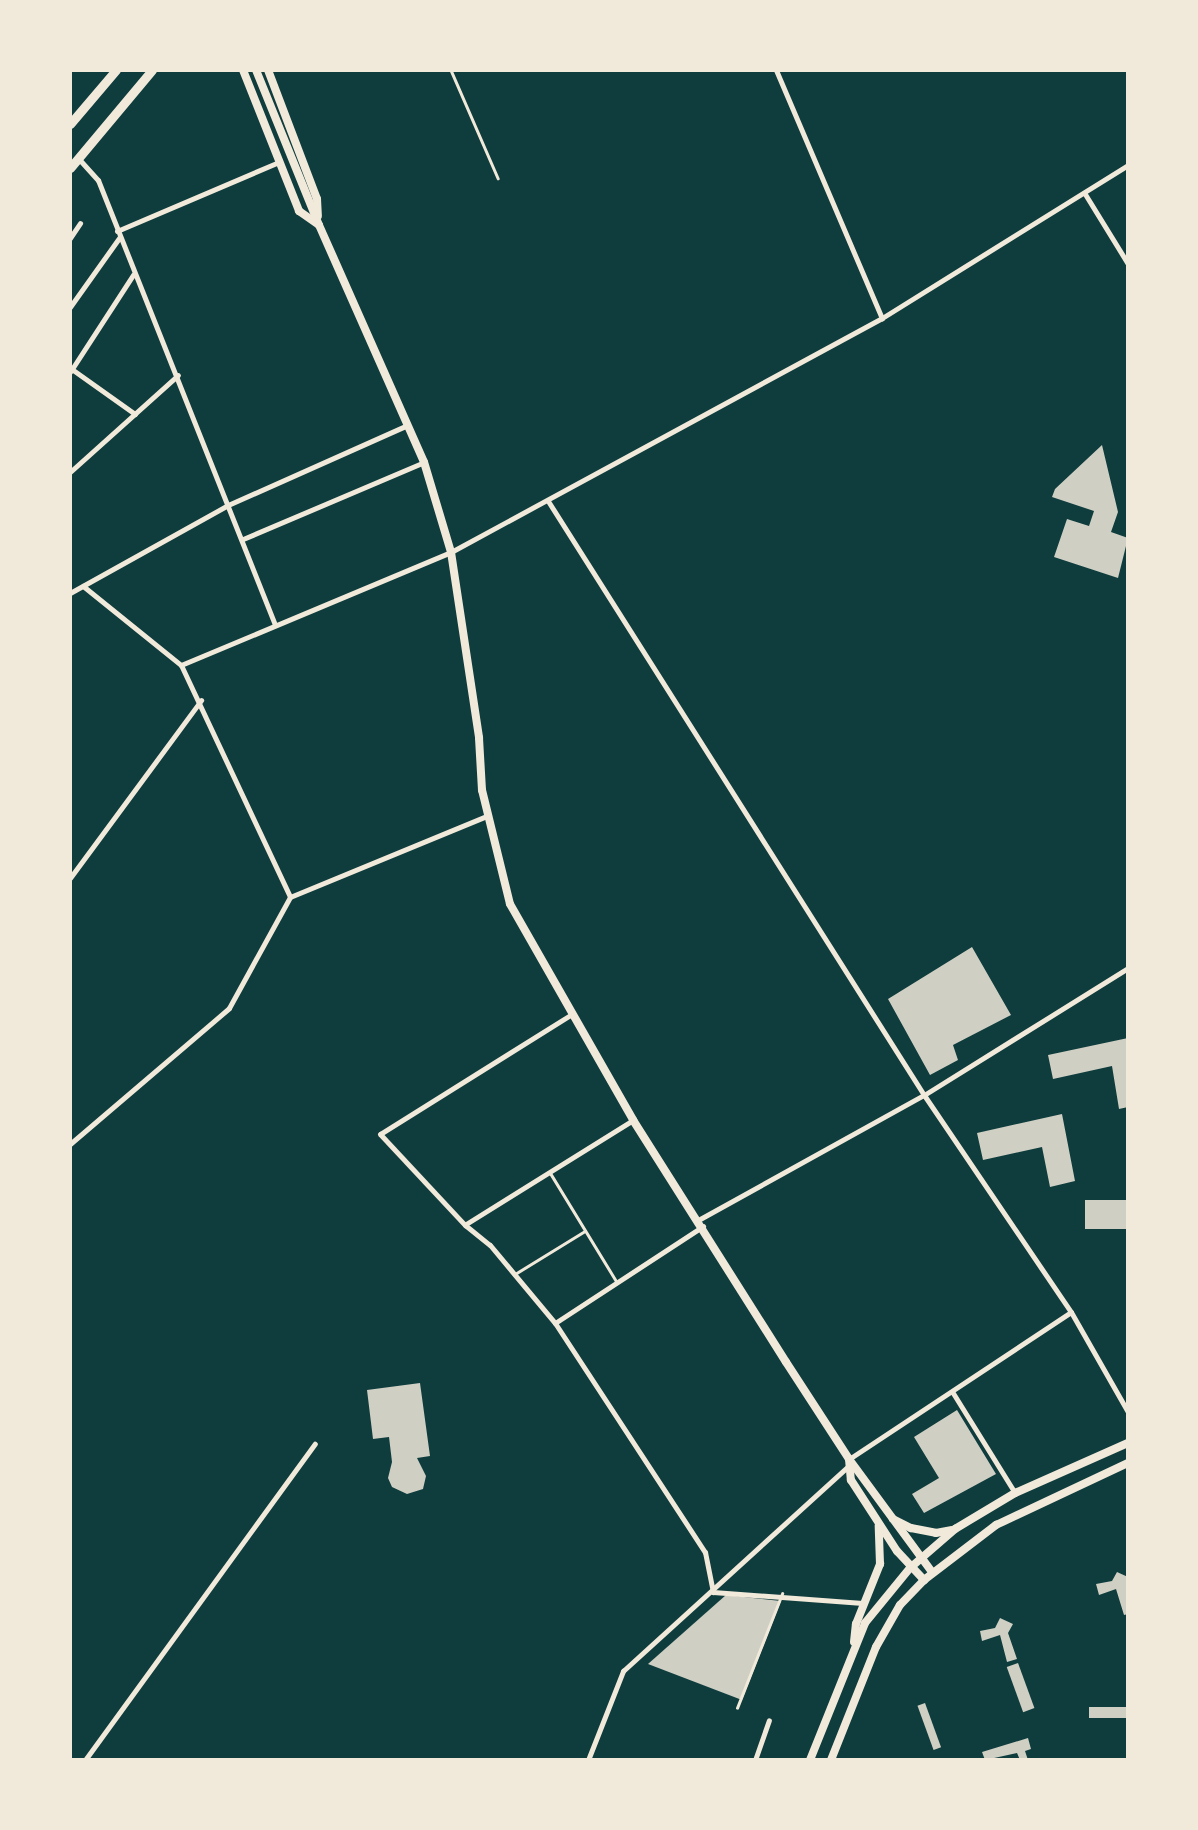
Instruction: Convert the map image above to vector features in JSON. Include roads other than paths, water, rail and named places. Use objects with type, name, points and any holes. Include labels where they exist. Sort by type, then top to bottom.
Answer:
[{"type":"main road","points":[[70,124],[116,70]]},
{"type":"main road","points":[[70,168],[152,70]]},
{"type":"main road","points":[[243,70],[299,211],[319,225]]},
{"type":"main road","points":[[256,70],[319,225],[424,462],[451,552],[487,816],[510,904],[633,1120],[702,1222],[849,1462],[932,1572]]},
{"type":"main road","points":[[268,70],[317,199],[319,225]]},
{"type":"main road","points":[[810,1760],[872,1608],[910,1568],[956,1529],[1014,1493],[1128,1443]]},
{"type":"main road","points":[[849,1462],[851,1480],[910,1568],[924,1580]]},
{"type":"main road","points":[[831,1760],[882,1636],[900,1605],[932,1572],[996,1524],[1128,1463]]},
{"type":"main road","points":[[892,1518],[912,1528],[936,1533],[956,1529]]},
{"type":"main road","points":[[853,1651],[856,1624],[880,1564],[878,1522]]},
{"type":"street","points":[[776,70],[882,318]]},
{"type":"street","points":[[78,158],[98,180],[275,624]]},
{"type":"street","points":[[70,307],[118,234],[279,162]]},
{"type":"street","points":[[181,665],[451,552],[882,318],[1128,165]]},
{"type":"street","points":[[1084,192],[1128,264]]},
{"type":"street","points":[[70,238],[80,223]]},
{"type":"street","points":[[133,275],[73,359],[71,370],[135,414]]},
{"type":"street","points":[[73,470],[178,375]]},
{"type":"street","points":[[70,594],[228,504],[408,425]]},
{"type":"street","points":[[242,540],[424,462]]},
{"type":"street","points":[[548,500],[924,1095],[1071,1312],[1128,1412]]},
{"type":"street","points":[[83,586],[181,665],[201,700],[290,897]]},
{"type":"street","points":[[70,878],[201,700]]},
{"type":"street","points":[[70,1144],[229,1008],[290,897],[487,816]]},
{"type":"street","points":[[555,1323],[702,1222],[924,1095],[1128,968]]},
{"type":"street","points":[[572,1014],[380,1134],[465,1225],[490,1244],[555,1323],[704,1552],[713,1592]]},
{"type":"street","points":[[465,1225],[633,1120]]},
{"type":"street","points":[[588,1760],[623,1671],[713,1592],[849,1462],[1071,1312]]},
{"type":"street","points":[[952,1393],[1014,1493]]},
{"type":"street","points":[[85,1760],[315,1444]]},
{"type":"street","points":[[713,1592],[866,1603]]},
{"type":"street","points":[[755,1760],[770,1720]]},
{"type":"lane","points":[[451,70],[498,178]]},
{"type":"lane","points":[[550,1173],[618,1282]]},
{"type":"lane","points":[[514,1274],[586,1230]]},
{"type":"lane","points":[[738,1708],[782,1594]]}]
